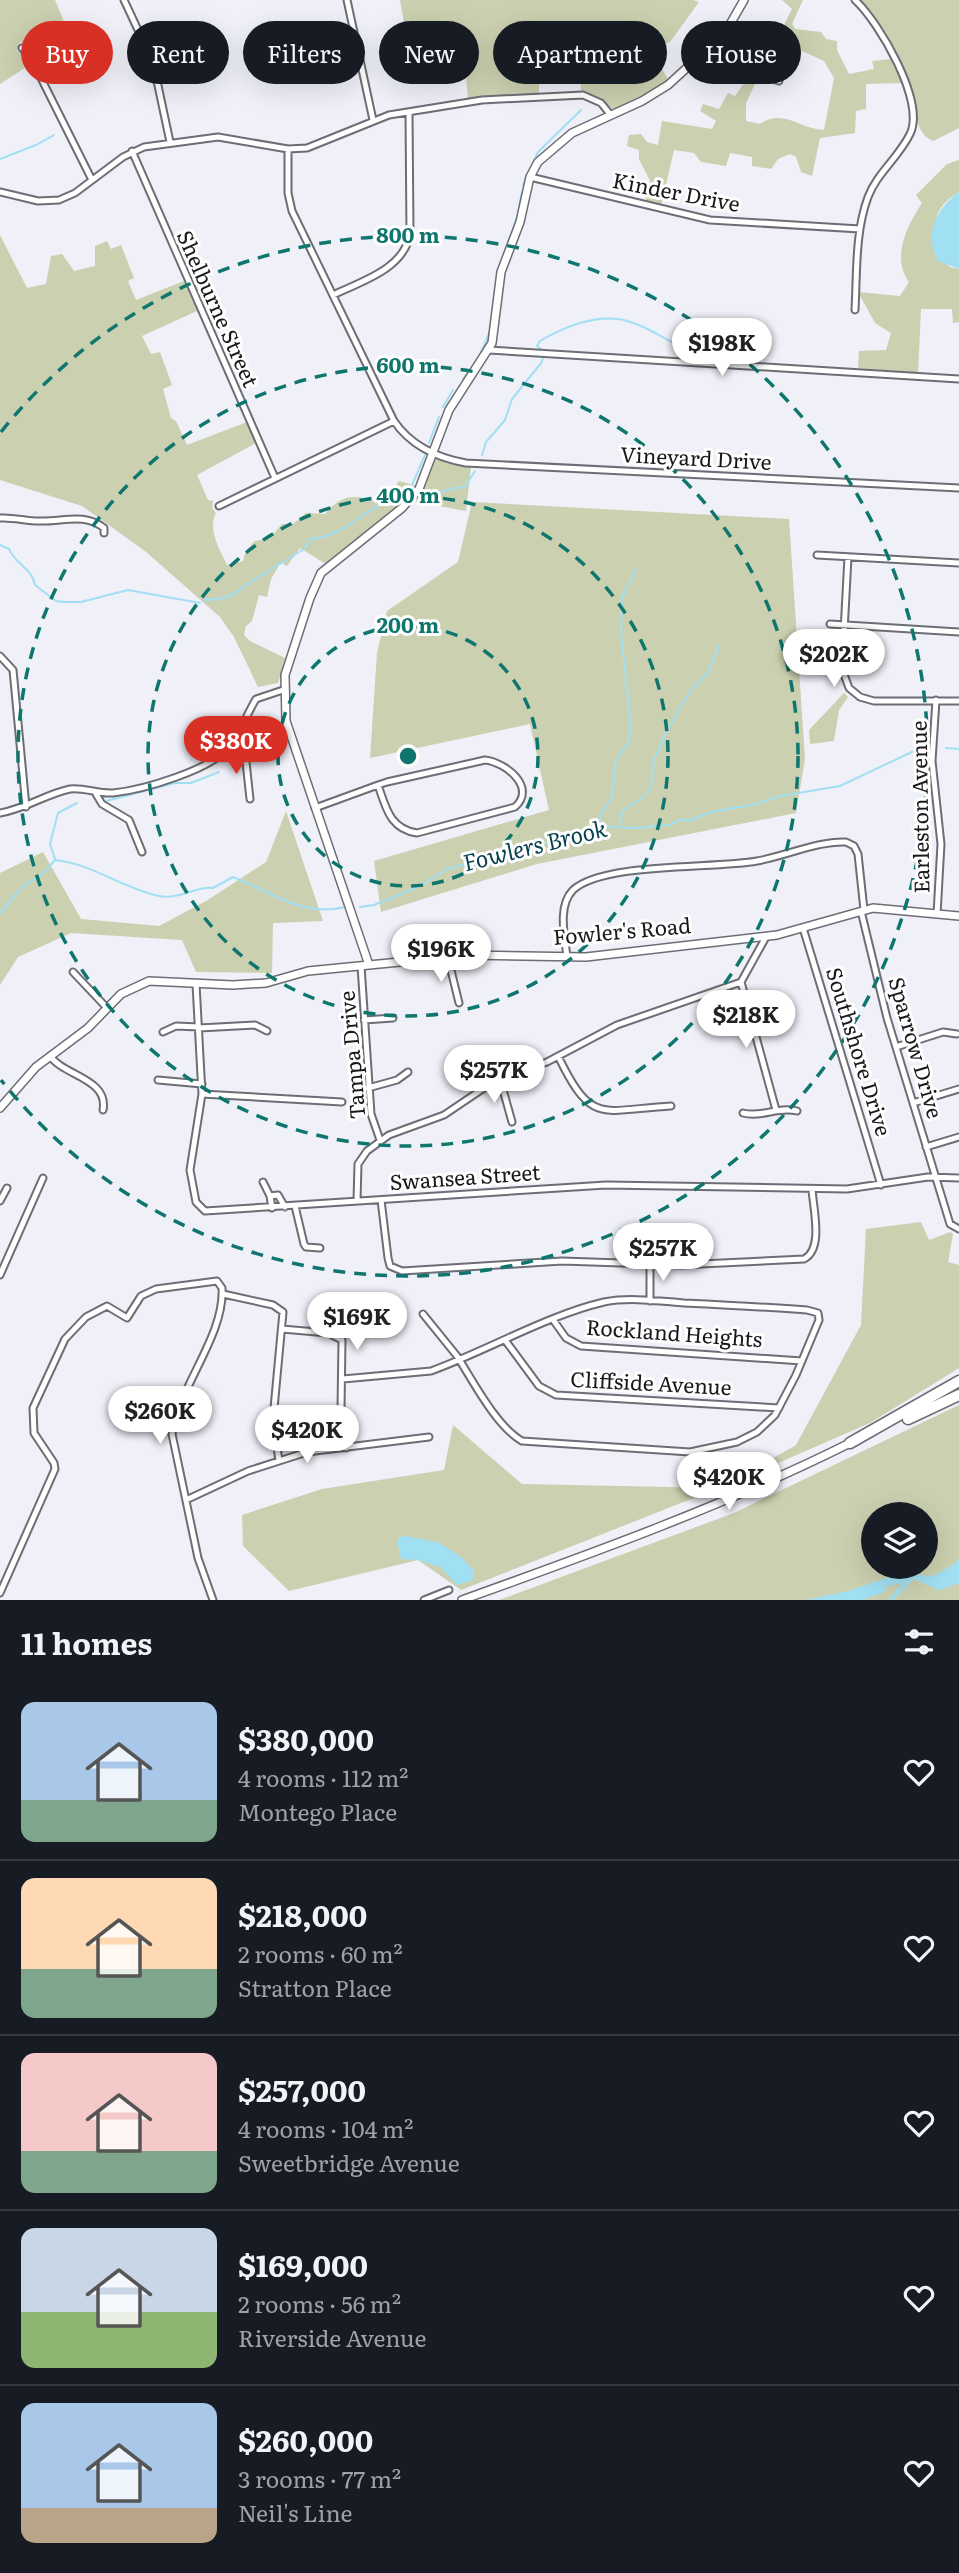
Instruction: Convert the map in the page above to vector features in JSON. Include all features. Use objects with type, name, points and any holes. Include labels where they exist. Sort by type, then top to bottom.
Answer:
[{"type":"highway","points":[[850,1443],[899,1418],[959,1381]]},
{"type":"highway","points":[[850,1443],[959,1395]]},
{"type":"street","points":[[347,0],[373,120]]},
{"type":"street","points":[[734,21],[744,0]]},
{"type":"street","points":[[855,0],[875,25],[908,87],[914,118],[909,137],[870,191],[860,229],[855,310]]},
{"type":"street","points":[[127,1],[153,60],[170,142]]},
{"type":"street","points":[[365,965],[287,728],[283,690],[296,639],[321,573],[409,502],[422,482],[455,399],[489,350],[497,322],[501,272],[520,222],[530,177],[542,157],[554,146],[610,114],[660,90],[681,72]]},
{"type":"street","points":[[44,84],[92,180]]},
{"type":"street","points":[[0,192],[52,201],[69,197],[132,151],[170,142],[228,138],[288,149],[313,146],[373,120],[482,100],[569,95],[593,99],[610,114]]},
{"type":"street","points":[[333,295],[384,270],[398,258],[409,241],[409,113]]},
{"type":"street","points":[[288,149],[290,204],[394,421],[407,437],[432,454]]},
{"type":"street","name":"Shelburne Street","points":[[132,151],[275,478]]},
{"type":"street","name":"Kinder Drive","points":[[530,177],[710,219],[860,229]]},
{"type":"street","points":[[489,350],[959,379]]},
{"type":"street","points":[[219,506],[394,421]]},
{"type":"street","name":"Vineyard Drive","points":[[432,454],[466,463],[959,488]]},
{"type":"street","points":[[0,518],[42,522],[81,517],[95,521],[104,528],[104,533]]},
{"type":"street","points":[[817,555],[959,562]]},
{"type":"street","points":[[848,557],[843,676],[854,693],[874,701],[959,701]]},
{"type":"street","points":[[830,624],[959,632]]},
{"type":"street","points":[[0,656],[13,670],[26,807]]},
{"type":"street","points":[[0,813],[26,807],[54,793],[75,789],[96,794],[134,789],[207,764],[230,745],[256,699],[283,690]]},
{"type":"street","name":"Earleston Avenue","points":[[936,700],[933,772],[941,844],[937,914]]},
{"type":"street","points":[[230,745],[246,762],[250,799]]},
{"type":"street","points":[[315,808],[378,785],[479,761],[491,761],[513,773],[520,782],[521,800],[515,807],[429,832],[412,833],[397,826],[390,818],[378,785]]},
{"type":"street","points":[[96,794],[102,804],[129,820],[142,852]]},
{"type":"street","name":"Sparrow Drive","points":[[567,957],[564,914],[569,894],[587,881],[625,873],[753,862],[846,842],[856,848],[859,857],[862,910],[896,1047],[950,1224],[959,1229]]},
{"type":"street","name":"Fowler's Road","points":[[0,1108],[31,1071],[88,1028],[122,992],[145,981],[197,984],[266,983],[308,971],[471,955],[567,957],[766,937],[862,910],[880,908],[959,916]]},
{"type":"street","name":"Southshore Drive","points":[[803,928],[881,1185]]},
{"type":"street","points":[[357,1201],[358,1164],[367,1151],[380,1140],[443,1115],[500,1079],[558,1056],[617,1025],[741,982],[766,937]]},
{"type":"street","points":[[448,958],[459,1003]]},
{"type":"street","name":"Tampa Drive","points":[[365,965],[364,1020],[368,1088],[372,1119],[380,1140]]},
{"type":"street","points":[[73,972],[107,1008]]},
{"type":"street","points":[[741,982],[776,1111]]},
{"type":"street","name":"Swansea Street","points":[[197,984],[202,1094],[190,1166],[198,1206],[205,1212],[606,1185],[847,1189],[935,1176],[959,1178]]},
{"type":"street","points":[[364,1020],[393,1018]]},
{"type":"street","points":[[163,1032],[176,1026],[255,1025],[267,1031]]},
{"type":"street","points":[[896,1047],[943,1032],[957,1034]]},
{"type":"street","points":[[50,1056],[99,1090],[103,1096],[103,1110]]},
{"type":"street","points":[[558,1056],[579,1095],[592,1107],[610,1110],[671,1106]]},
{"type":"street","points":[[368,1088],[397,1080],[408,1072]]},
{"type":"street","points":[[500,1079],[512,1122]]},
{"type":"street","points":[[158,1080],[202,1084]]},
{"type":"street","points":[[913,1104],[959,1089]]},
{"type":"street","points":[[202,1094],[342,1102]]},
{"type":"street","points":[[743,1113],[758,1115],[776,1111],[797,1111]]},
{"type":"street","points":[[926,1147],[959,1137]]},
{"type":"street","points":[[0,1275],[43,1178]]},
{"type":"street","points":[[263,1182],[271,1196],[272,1208]]},
{"type":"street","points":[[0,1201],[7,1188]]},
{"type":"street","points":[[382,1270],[390,1266],[410,1271],[562,1261],[650,1264],[803,1259],[814,1251],[813,1189]]},
{"type":"street","points":[[271,1196],[278,1195],[285,1207]]},
{"type":"street","points":[[381,1200],[390,1266]]},
{"type":"street","points":[[295,1206],[304,1244],[306,1247],[320,1248]]},
{"type":"street","points":[[650,1264],[650,1301]]},
{"type":"street","points":[[0,1593],[55,1469],[54,1463],[36,1436],[32,1413],[65,1339],[86,1317],[107,1306],[127,1318],[141,1296],[156,1289],[217,1280],[223,1294],[211,1334],[175,1413],[172,1433],[198,1558],[213,1600]]},
{"type":"street","points":[[223,1294],[279,1307],[284,1314],[273,1419],[279,1461]]},
{"type":"street","points":[[342,1379],[426,1372],[459,1360],[604,1302],[667,1302],[814,1311],[819,1315],[802,1361],[779,1408],[757,1432],[708,1450],[634,1450],[533,1443],[512,1433],[459,1360],[423,1314]]},
{"type":"street","name":"Rockland Heights","points":[[554,1321],[566,1338],[582,1346],[802,1361]]},
{"type":"street","points":[[282,1329],[328,1333],[340,1338],[344,1350],[341,1409],[346,1448]]},
{"type":"street","name":"Cliffside Avenue","points":[[505,1340],[539,1386],[556,1395],[779,1408]]},
{"type":"street","points":[[186,1500],[242,1474],[307,1452],[429,1437]]},
{"type":"street","points":[[462,1600],[570,1561],[797,1469],[850,1443]]},
{"type":"street","points":[[424,1600],[449,1590]]},
{"type":"green space","points":[[0,0],[55,0],[64,21],[21,21],[21,43],[17,51],[21,53],[21,70],[0,84]]},
{"type":"green space","points":[[400,0],[699,2],[685,21],[681,21],[681,27],[667,43],[667,21],[493,21],[493,84],[539,84],[539,94],[468,100],[467,84],[479,84],[479,21],[404,21]]},
{"type":"green space","points":[[782,0],[803,0],[793,21],[786,21],[792,9]]},
{"type":"green space","points":[[859,0],[959,0],[959,128],[933,141],[926,137],[919,125],[911,88],[901,65],[882,30]]},
{"type":"green space","points":[[801,30],[821,32],[826,39],[837,41],[837,50],[849,74],[874,69],[872,61],[890,59],[904,83],[866,84],[866,109],[856,111],[855,133],[820,138],[812,176],[801,172],[796,157],[790,154],[778,159],[771,169],[752,166],[752,157],[730,153],[726,166],[701,162],[694,153],[674,150],[661,206],[645,202],[650,181],[639,159],[639,150],[627,146],[629,135],[641,134],[647,142],[658,145],[662,121],[712,129],[716,121],[700,111],[703,104],[719,109],[728,93],[735,96],[743,84],[755,84],[746,103],[746,121],[760,124],[777,118],[824,130],[834,78],[824,61],[801,51]]},
{"type":"green space","points":[[581,84],[664,84],[631,103],[613,109],[594,96],[581,93]]},
{"type":"green space","points":[[959,160],[959,192],[943,205],[936,218],[934,254],[950,267],[959,269],[959,322],[953,323],[952,309],[921,309],[918,373],[858,368],[859,351],[886,350],[891,333],[875,323],[858,292],[900,296],[909,282],[901,262],[903,242],[922,203],[916,195],[947,164]]},
{"type":"green space","points":[[0,235],[27,288],[46,284],[51,256],[62,254],[74,271],[95,266],[95,246],[107,241],[111,249],[121,245],[134,278],[128,281],[136,300],[184,281],[197,311],[142,336],[151,354],[160,352],[172,385],[163,389],[171,418],[176,421],[187,445],[247,422],[256,443],[197,475],[208,500],[213,501],[212,508],[216,513],[214,533],[227,565],[243,561],[245,553],[254,541],[269,539],[282,524],[293,524],[306,513],[325,514],[336,503],[353,497],[375,502],[389,495],[399,481],[417,486],[385,519],[326,564],[300,548],[287,566],[281,562],[271,579],[267,597],[259,595],[252,621],[246,626],[244,635],[250,641],[285,658],[278,683],[258,687],[234,637],[220,617],[145,551],[82,506],[0,480]]},
{"type":"green space","points":[[434,459],[471,467],[466,511],[412,501]]},
{"type":"green space","points":[[472,502],[789,519],[805,759],[796,813],[537,864],[381,912],[374,861],[549,810],[530,724],[370,758],[377,653],[387,611],[458,562]]},
{"type":"green space","points":[[844,693],[848,697],[839,710],[834,741],[810,744],[809,730]]},
{"type":"green space","points":[[286,811],[323,921],[273,923],[272,973],[196,972],[182,940],[71,933],[18,957],[0,985],[0,873],[43,852],[81,919],[159,926],[206,901],[266,862]]},
{"type":"green space","points":[[921,1222],[929,1240],[950,1232],[953,1234],[948,1262],[959,1265],[959,1368],[870,1423],[721,1488],[796,1445],[861,1325],[866,1229]]},
{"type":"green space","points":[[959,1405],[959,1600],[499,1600],[734,1513]]},
{"type":"green space","points":[[453,1425],[522,1484],[719,1488],[461,1590],[418,1560],[289,1591],[243,1546],[242,1515],[322,1489],[444,1470]]},
{"type":"water","points":[[959,192],[959,269],[938,261],[932,232],[944,205]]},
{"type":"water","points":[[399,1537],[440,1543],[462,1558],[474,1571],[473,1580],[457,1585],[440,1567],[418,1560],[401,1559],[397,1541]]},
{"type":"water","points":[[959,1558],[959,1583],[939,1590],[914,1579],[938,1579],[938,1573]]},
{"type":"water","points":[[883,1579],[914,1579],[893,1600],[888,1600],[903,1583],[887,1586],[884,1592],[863,1600],[806,1600],[848,1591]]},
{"type":"waterway","points":[[523,185],[538,152],[581,110]]},
{"type":"waterway","points":[[0,159],[54,135]]},
{"type":"waterway","points":[[518,213],[522,192]]},
{"type":"waterway","points":[[513,229],[516,219]]},
{"type":"waterway","points":[[504,253],[511,235]]},
{"type":"waterway","points":[[494,301],[502,258]]},
{"type":"waterway","points":[[542,350],[537,346],[540,341],[561,330],[597,319],[621,320],[640,326],[688,349]]},
{"type":"waterway","points":[[480,355],[490,331]]},
{"type":"waterway","points":[[482,455],[486,442],[505,420],[512,399],[542,362],[543,356]]},
{"type":"waterway","points":[[463,379],[471,368]]},
{"type":"waterway","points":[[443,407],[453,390]]},
{"type":"waterway","points":[[429,443],[439,417]]},
{"type":"waterway","points":[[204,600],[221,599],[235,594],[304,549],[311,539],[338,531],[383,502],[409,492],[425,455]]},
{"type":"waterway","points":[[423,493],[465,487],[475,471]]},
{"type":"waterway","points":[[0,545],[9,549],[15,559],[31,574],[35,585],[56,601],[81,602],[128,590],[200,603]]},
{"type":"waterway","points":[[600,825],[600,816],[612,797],[616,761],[629,741],[631,729],[621,632],[622,597],[636,570]]},
{"type":"waterway","points":[[620,824],[622,811],[643,797],[651,787],[654,760],[665,734],[690,691],[707,674],[719,646]]},
{"type":"waterway","name":"Fowlers Brook","points":[[946,748],[959,749]]},
{"type":"waterway","name":"Fowlers Brook","points":[[360,907],[374,905],[420,886],[447,869],[509,853],[529,844],[548,843],[600,826],[633,828],[670,825],[682,819],[688,821],[711,812],[757,804],[780,796],[840,786],[916,750]]},
{"type":"waterway","points":[[106,801],[175,783],[191,783],[219,772]]},
{"type":"waterway","points":[[55,859],[50,844],[58,813],[77,803]]},
{"type":"waterway","name":"Fowlers Brook","points":[[55,860],[82,866],[132,888],[159,896],[174,896],[213,888],[233,877],[300,906],[315,909],[345,907]]},
{"type":"waterway","name":"Fowlers Brook","points":[[0,913],[22,887],[44,873],[54,861]]}]
